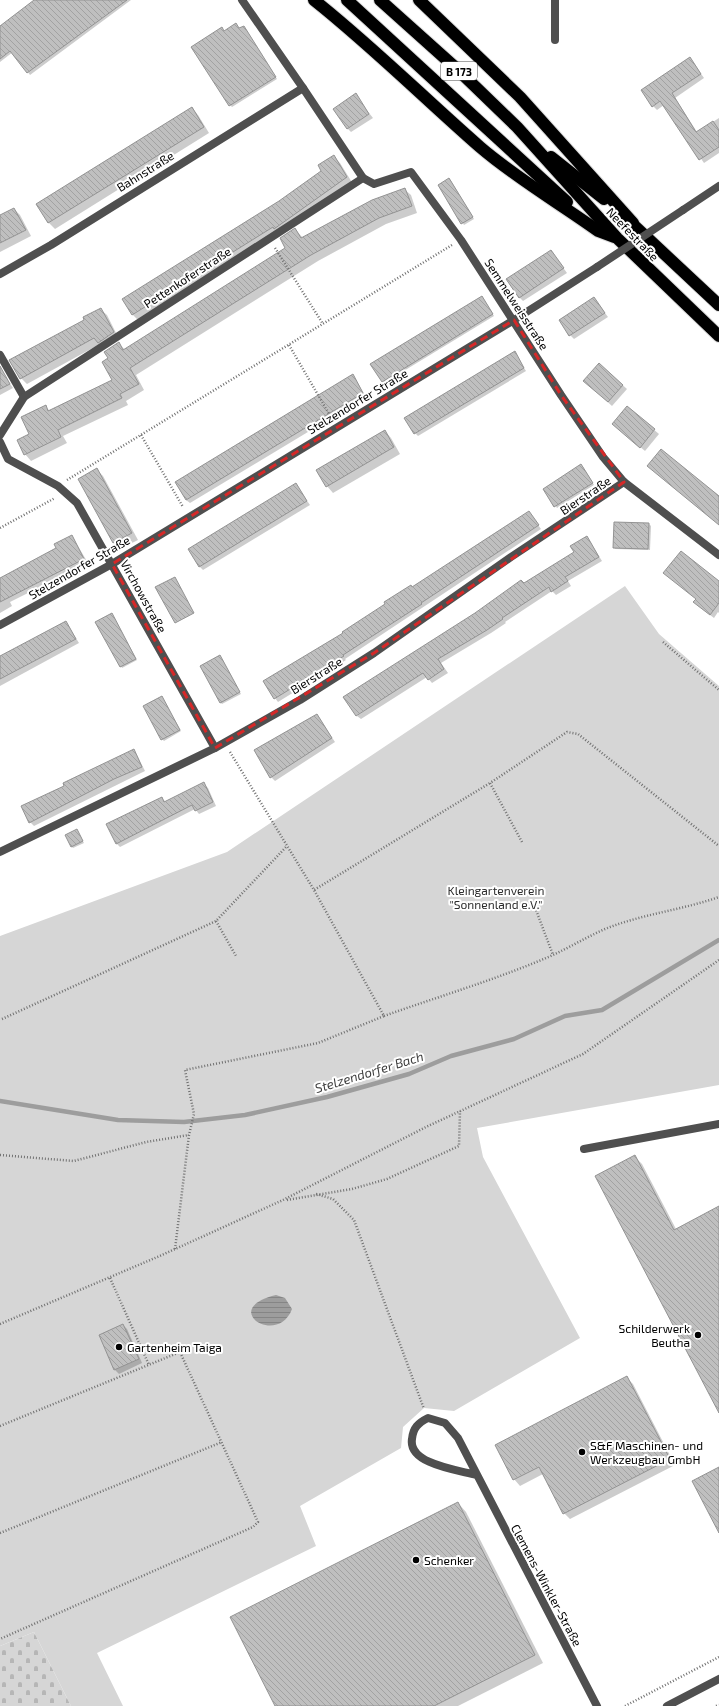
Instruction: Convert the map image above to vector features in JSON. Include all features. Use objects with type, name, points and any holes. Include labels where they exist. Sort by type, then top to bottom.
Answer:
[{"type":"highway","points":[[314,0],[355,34],[480,147],[506,168],[598,231],[617,238]]},
{"type":"highway","points":[[347,0],[598,231]]},
{"type":"highway","name":"Neefestraße","points":[[380,0],[457,69],[534,144],[633,223],[719,305]]},
{"type":"highway","points":[[418,0],[520,96],[633,223]]},
{"type":"highway","name":"Neefestraße","points":[[534,144],[561,177],[617,238],[719,336]]},
{"type":"street","points":[[242,0],[363,178]]},
{"type":"street","points":[[555,0],[555,40]]},
{"type":"street","name":"Bahnstraße","points":[[0,274],[51,245],[303,88]]},
{"type":"street","name":"Semmelweisstraße","points":[[363,178],[374,184],[411,172],[461,240],[514,320],[565,402],[603,457],[624,482],[719,555]]},
{"type":"street","name":"Pettenkoferstraße","points":[[24,397],[363,178]]},
{"type":"street","name":"Stelzendorfer Straße","points":[[0,625],[112,564],[514,320],[683,210],[717,190]]},
{"type":"street","points":[[0,355],[24,397],[0,435]]},
{"type":"street","name":"Virchowstraße","points":[[0,442],[8,459],[58,486],[76,503],[112,564],[215,748]]},
{"type":"street","name":"Bierstraße","points":[[0,852],[215,748],[300,700],[374,653],[511,557],[624,482]]},
{"type":"street","points":[[584,1149],[719,1124]]},
{"type":"street","points":[[428,1418],[420,1423],[413,1431],[411,1444],[415,1452],[424,1460],[476,1475]]},
{"type":"street","name":"Clemens-Winkler-Straße","points":[[428,1418],[445,1423],[458,1438],[597,1706]]},
{"type":"street","points":[[667,1706],[719,1679]]},
{"type":"path","points":[[270,239],[323,324]]},
{"type":"path","points":[[0,528],[56,498],[58,486],[461,240]]},
{"type":"path","points":[[289,345],[337,427]]},
{"type":"path","points":[[141,435],[188,517]]},
{"type":"path","points":[[663,642],[719,690]]},
{"type":"path","points":[[314,890],[490,783],[567,732],[578,734],[719,846]]},
{"type":"path","points":[[224,742],[314,890],[384,1016]]},
{"type":"path","points":[[490,783],[522,842]]},
{"type":"path","points":[[2,1019],[216,921],[287,846]]},
{"type":"path","points":[[175,1249],[189,1135],[194,1114],[185,1070],[318,1043],[384,1016],[503,975],[553,955],[605,929],[641,917],[697,904],[719,897]]},
{"type":"path","points":[[533,902],[553,955]]},
{"type":"path","points":[[216,921],[236,956]]},
{"type":"path","points":[[0,1324],[110,1278],[283,1200],[460,1111],[582,1054],[719,960]]},
{"type":"path","points":[[283,1200],[352,1189],[387,1179],[459,1146],[460,1111]]},
{"type":"path","points":[[0,1155],[74,1161],[146,1142],[189,1135]]},
{"type":"path","points":[[316,1194],[333,1199],[354,1220],[428,1418]]},
{"type":"path","points":[[110,1278],[149,1365]]},
{"type":"path","points":[[0,1426],[180,1352],[258,1522],[253,1527],[0,1639]]},
{"type":"path","points":[[0,1533],[222,1442]]},
{"type":"path","points":[[625,1706],[719,1658]]},
{"type":"highlighted area","points":[[514,320],[561,395],[624,482],[374,653],[215,748],[112,564]]},
{"type":"green space","name":"Kleingartenverein \"Sonnenland e.V.\"","points":[[625,586],[659,634],[719,686],[719,1085],[477,1128],[483,1157],[580,1338],[454,1411],[424,1408],[403,1427],[401,1448],[300,1506],[316,1546],[97,1653],[123,1706],[71,1706],[34,1632],[0,1646],[0,936],[227,852]]},
{"type":"green space","points":[[34,1632],[71,1706],[0,1706],[0,1646]]},
{"type":"shaded area","points":[[276,1295],[285,1298],[292,1309],[285,1320],[275,1325],[265,1325],[257,1322],[252,1316],[252,1308],[259,1301]]},
{"type":"building","points":[[34,0],[127,0],[27,73],[10,51],[0,59],[0,26]]},
{"type":"building","points":[[236,23],[239,28],[244,26],[276,77],[229,106],[191,47],[222,27],[224,31]]},
{"type":"building","points":[[690,57],[701,74],[672,93],[696,132],[713,121],[719,130],[719,147],[699,160],[660,101],[652,107],[641,90]]},
{"type":"building","points":[[356,93],[369,114],[347,129],[333,109]]},
{"type":"building","points":[[192,107],[204,127],[48,223],[36,204]]},
{"type":"building","points":[[334,155],[347,177],[274,229],[273,227],[132,315],[122,299],[279,201],[321,171],[318,165]]},
{"type":"building","points":[[449,178],[473,217],[461,224],[438,185]]},
{"type":"building","points":[[405,188],[412,206],[379,218],[311,255],[130,368],[139,384],[120,394],[122,398],[58,430],[61,437],[24,455],[17,440],[29,434],[21,417],[46,405],[48,411],[112,380],[102,362],[108,358],[104,352],[119,342],[123,350],[285,248],[280,238],[295,228],[301,238],[372,200]]},
{"type":"building","points":[[14,208],[26,230],[0,243],[0,215]]},
{"type":"building","points":[[551,250],[564,268],[519,298],[506,279]]},
{"type":"building","points":[[482,296],[493,314],[382,382],[370,364]]},
{"type":"building","points":[[594,297],[605,313],[569,336],[559,320]]},
{"type":"building","points":[[101,308],[114,332],[98,343],[94,338],[20,379],[9,360],[84,320],[83,317]]},
{"type":"building","points":[[515,351],[524,368],[414,434],[404,418]]},
{"type":"building","points":[[599,363],[623,385],[608,402],[583,381]]},
{"type":"building","points":[[0,366],[10,384],[0,389]]},
{"type":"building","points":[[353,374],[363,393],[186,500],[175,482]]},
{"type":"building","points":[[627,406],[655,429],[640,448],[612,424]]},
{"type":"building","points":[[385,430],[394,447],[326,487],[316,470]]},
{"type":"building","points":[[661,449],[719,496],[719,525],[647,466]]},
{"type":"building","points":[[581,464],[593,483],[554,507],[543,489]]},
{"type":"building","points":[[97,468],[132,533],[113,543],[78,479]]},
{"type":"building","points":[[296,483],[307,501],[199,567],[188,549]]},
{"type":"building","points":[[529,511],[539,525],[343,655],[344,656],[274,699],[263,681],[343,633],[342,632],[385,604],[384,602],[411,585],[412,587]]},
{"type":"building","points":[[614,522],[649,523],[648,549],[613,548]]},
{"type":"building","points":[[72,535],[84,559],[0,602],[0,578],[56,548],[54,544]]},
{"type":"building","points":[[587,536],[599,557],[565,577],[568,581],[551,592],[549,587],[502,618],[503,619],[487,630],[438,659],[444,669],[428,680],[423,673],[356,716],[343,697],[475,613],[521,580],[524,583],[574,552],[570,546]]},
{"type":"building","points":[[681,551],[719,581],[719,603],[710,615],[693,602],[696,599],[663,573]]},
{"type":"building","points":[[175,577],[194,613],[175,623],[155,587]]},
{"type":"building","points":[[112,613],[136,659],[120,667],[95,622]]},
{"type":"building","points":[[66,621],[76,639],[0,679],[0,656]]},
{"type":"building","points":[[220,655],[240,692],[220,703],[200,666]]},
{"type":"building","points":[[162,696],[180,730],[161,740],[143,706]]},
{"type":"building","points":[[317,714],[332,738],[270,778],[254,750]]},
{"type":"building","points":[[134,749],[142,767],[114,779],[29,823],[21,806],[64,786],[63,783]]},
{"type":"building","points":[[204,782],[213,802],[195,811],[192,805],[116,844],[106,824],[162,797],[164,802]]},
{"type":"building","points":[[77,829],[83,841],[71,847],[65,835]]},
{"type":"building","name":"Schilderwerk Beutha","points":[[635,1155],[674,1230],[719,1206],[719,1413],[595,1176]]},
{"type":"building","name":"Gartenheim Taiga","points":[[123,1324],[139,1359],[114,1370],[99,1335]]},
{"type":"building","name":"S&F Maschinen- und Werkzeugbau GmbH","points":[[627,1376],[670,1459],[563,1514],[539,1467],[513,1480],[495,1445]]},
{"type":"building","points":[[719,1467],[719,1533],[692,1481]]},
{"type":"building","name":"Schenker","points":[[458,1502],[535,1655],[434,1706],[275,1706],[230,1617]]},
{"type":"waterway","name":"Stelzendorfer Bach","points":[[0,1101],[118,1120],[184,1122],[245,1115],[327,1097],[409,1074],[451,1056],[514,1039],[565,1016],[602,1010],[719,940]]},
{"type":"place","name":"Schilderwerk Beutha","points":[[698,1335]]},
{"type":"place","name":"Gartenheim Taiga","points":[[119,1347]]},
{"type":"place","name":"S&F Maschinen- und Werkzeugbau GmbH","points":[[582,1452]]},
{"type":"place","name":"Schenker","points":[[416,1560]]}]
